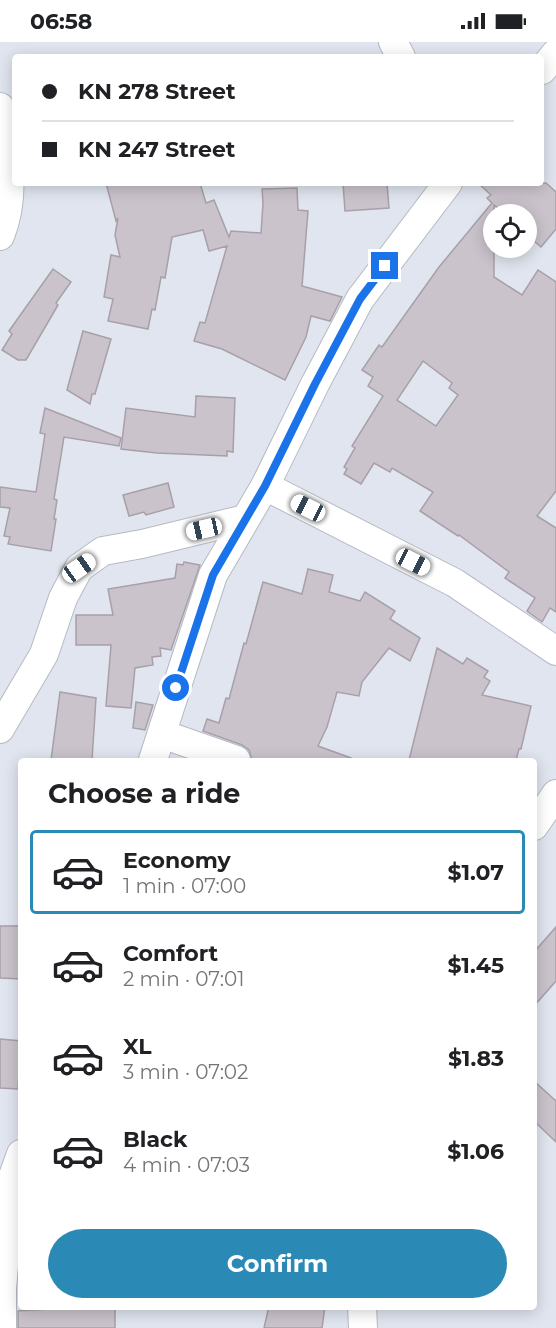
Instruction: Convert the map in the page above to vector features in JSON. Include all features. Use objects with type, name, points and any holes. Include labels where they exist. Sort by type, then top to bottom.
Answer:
[{"type":"street","points":[[544,68],[556,53]]},
{"type":"street","points":[[0,107],[8,149],[9,189],[6,222],[0,236]]},
{"type":"street","points":[[224,758],[157,747],[213,575],[265,486],[360,299],[446,186]]},
{"type":"street","points":[[265,486],[455,583],[556,651]]},
{"type":"street","points":[[0,729],[44,654],[63,598],[79,568],[103,551],[245,519]]},
{"type":"street","points":[[537,822],[556,794]]},
{"type":"street","points":[[2,1328],[2,1288],[18,1172]]},
{"type":"street","points":[[362,1310],[363,1328]]},
{"type":"building","points":[[546,183],[556,192],[556,229],[541,247],[537,244],[537,204],[492,203],[487,198],[491,195],[481,186],[544,186]]},
{"type":"building","points":[[107,186],[201,186],[206,203],[214,200],[229,237],[231,231],[261,233],[262,189],[297,188],[298,210],[308,211],[302,286],[342,297],[330,321],[311,316],[306,337],[285,380],[222,349],[194,341],[200,322],[205,323],[227,246],[209,251],[203,230],[172,237],[165,278],[161,277],[155,310],[152,309],[148,329],[108,321],[113,299],[104,297],[111,255],[120,257],[115,235],[118,218],[116,221]]},
{"type":"building","points":[[343,186],[387,186],[389,208],[345,211]]},
{"type":"building","points":[[483,214],[483,258],[494,258],[494,277],[522,295],[538,270],[556,282],[556,491],[537,516],[556,528],[556,612],[550,608],[542,622],[527,611],[535,598],[505,578],[509,572],[459,535],[420,511],[433,492],[392,468],[390,472],[374,463],[361,484],[344,474],[347,469],[344,467],[355,448],[352,446],[383,396],[368,386],[373,377],[362,370],[379,345],[382,347],[439,267]],"holes":[[[423,361],[452,383],[449,388],[458,395],[436,426],[397,400]]]},
{"type":"building","points":[[53,269],[71,282],[56,303],[58,305],[26,360],[18,360],[2,350],[12,334],[9,331]]},
{"type":"building","points":[[83,331],[111,339],[90,404],[67,390]]},
{"type":"building","points":[[196,396],[235,398],[233,452],[227,451],[227,456],[121,449],[126,408],[195,417]]},
{"type":"building","points":[[45,408],[121,438],[119,446],[64,437],[54,499],[57,500],[54,519],[56,519],[51,551],[8,544],[10,537],[4,536],[10,508],[0,507],[0,487],[36,492],[45,434],[40,433]]},
{"type":"building","points":[[168,483],[174,507],[146,515],[144,512],[129,516],[123,495]]},
{"type":"building","points":[[184,562],[200,565],[171,650],[160,648],[161,656],[152,657],[153,665],[135,668],[131,708],[106,706],[111,645],[76,645],[76,615],[113,615],[108,589],[175,578],[177,564],[183,565]]},
{"type":"building","points":[[308,569],[333,575],[329,592],[360,601],[365,592],[395,611],[390,619],[420,638],[410,661],[389,648],[362,682],[359,696],[337,692],[327,727],[318,746],[351,758],[251,758],[249,750],[242,745],[203,731],[207,719],[219,723],[226,698],[229,699],[263,582],[302,594]]},
{"type":"building","points":[[437,648],[463,664],[467,658],[488,671],[484,677],[490,681],[482,695],[531,706],[521,749],[517,758],[410,758]]},
{"type":"building","points":[[60,692],[96,698],[92,758],[51,758]]},
{"type":"building","points":[[136,702],[153,705],[145,730],[133,728]]},
{"type":"building","points":[[0,926],[18,926],[18,979],[0,978]]},
{"type":"building","points":[[556,927],[556,981],[537,1003],[537,949]]},
{"type":"building","points":[[0,1039],[18,1041],[18,1089],[0,1088]]},
{"type":"building","points":[[537,1084],[556,1101],[556,1142],[537,1124]]},
{"type":"building","points":[[115,1310],[115,1328],[18,1328],[18,1311]]},
{"type":"building","points":[[268,1310],[324,1310],[322,1328],[264,1328]]},
{"type":"route","points":[[176,688],[213,575],[265,486],[360,299],[385,266]]}]
